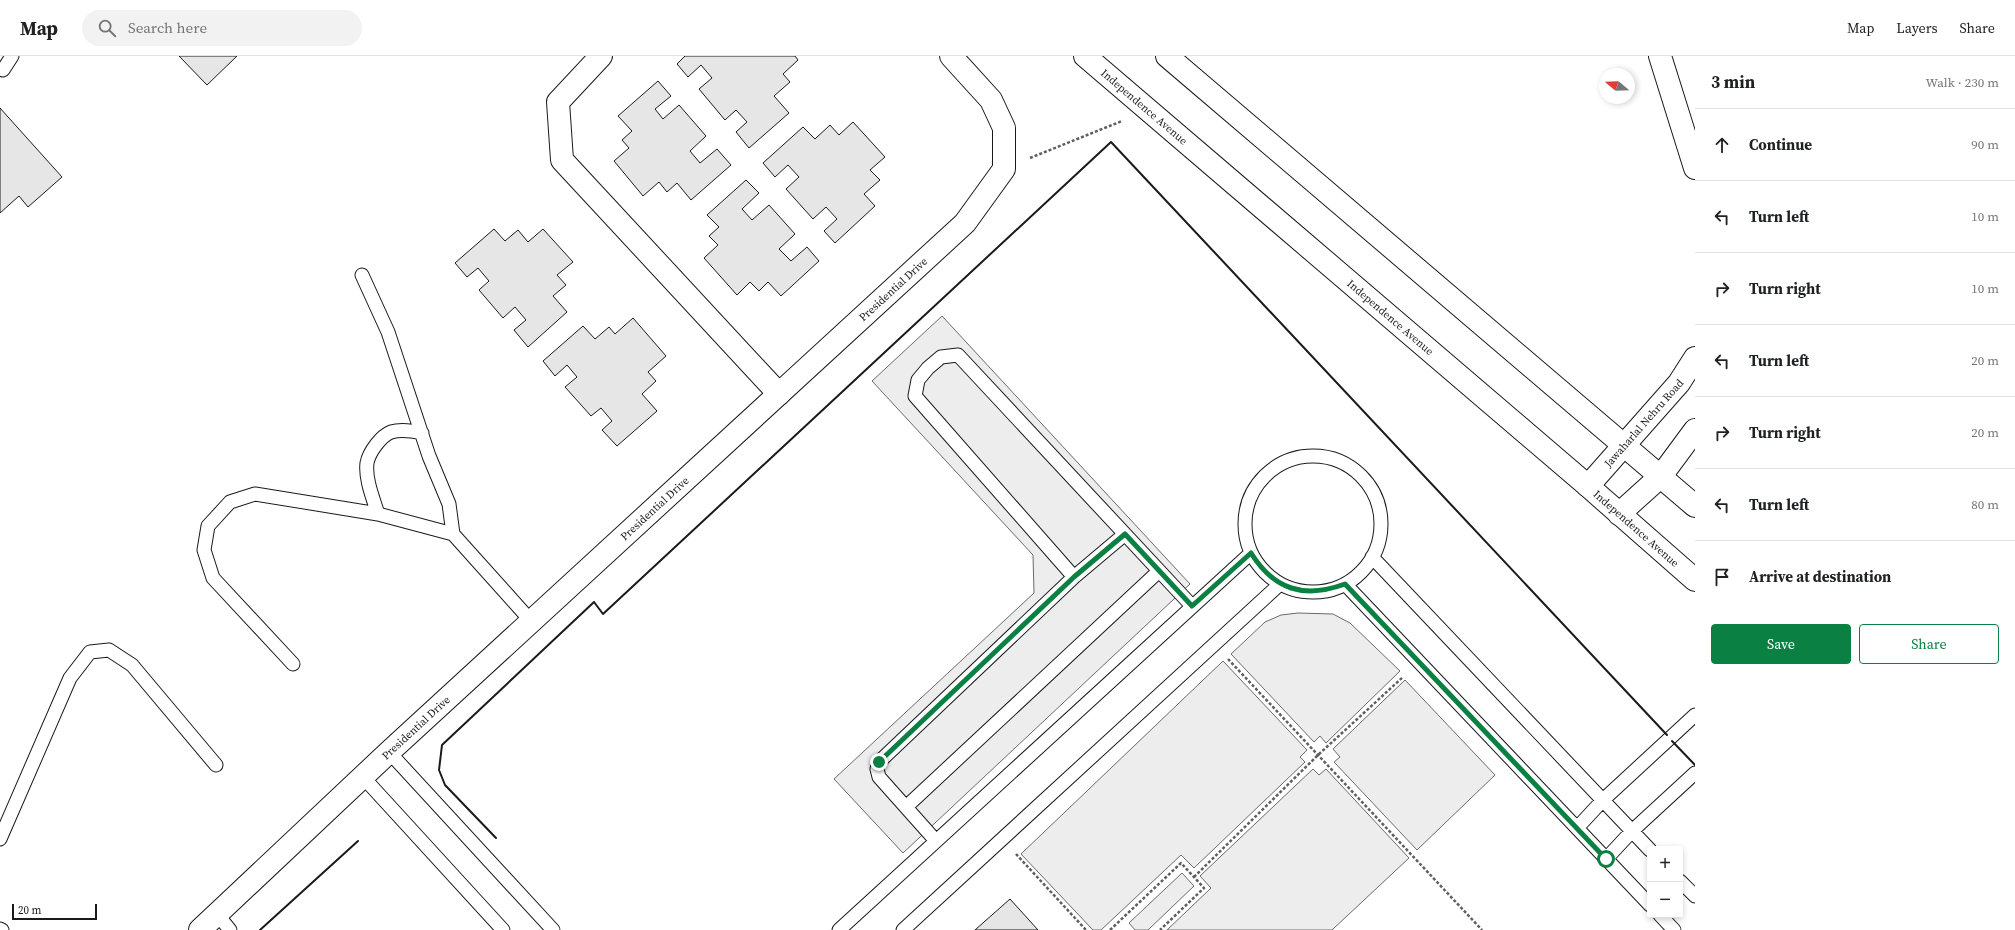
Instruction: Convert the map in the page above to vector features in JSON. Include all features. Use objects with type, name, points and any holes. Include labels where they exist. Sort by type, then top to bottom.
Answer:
[{"type":"main road","points":[[601,56],[558,102],[562,160],[779,394]]},
{"type":"main road","points":[[950,56],[991,100],[1004,128],[1004,169]]},
{"type":"main road","name":"Independence Avenue","points":[[1085,56],[1588,486],[1695,580]]},
{"type":"main road","points":[[1167,56],[1695,506]]},
{"type":"main road","points":[[1660,56],[1695,168]]},
{"type":"main road","name":"Presidential Drive","points":[[200,930],[224,922],[363,777],[389,752],[965,223],[1004,169]]},
{"type":"main road","name":"Jawaharlal Nehru Road","points":[[1588,486],[1679,383],[1695,358]]},
{"type":"main road","points":[[1619,514],[1661,476],[1695,430]]},
{"type":"lane","points":[[3,70],[12,56]]},
{"type":"lane","points":[[362,275],[388,332],[429,456],[449,504],[453,534]]},
{"type":"lane","points":[[1074,577],[915,396],[918,380],[928,368],[942,357],[958,355],[1192,606]]},
{"type":"lane","points":[[378,514],[368,480],[367,462],[375,445],[391,432],[408,430],[422,432]]},
{"type":"lane","points":[[1316,456],[1329,458],[1354,470],[1372,491],[1380,517],[1380,531],[1372,557],[1355,577],[1345,584],[1329,590],[1312,592],[1296,590],[1280,584],[1268,576],[1251,553],[1245,526],[1250,498],[1265,476],[1288,461],[1302,457],[1316,456]]},
{"type":"lane","points":[[293,664],[213,578],[204,550],[208,526],[230,502],[255,494],[378,514],[453,534],[531,621]]},
{"type":"lane","points":[[936,841],[879,777],[877,768],[879,762],[1074,577],[1125,534]]},
{"type":"lane","points":[[839,930],[1251,553]]},
{"type":"lane","points":[[1372,557],[1647,847]]},
{"type":"lane","points":[[906,807],[1159,571]]},
{"type":"lane","points":[[903,930],[1280,584]]},
{"type":"lane","points":[[1345,584],[1647,902]]},
{"type":"lane","points":[[0,839],[70,678],[90,652],[109,650],[132,666],[216,765]]},
{"type":"lane","points":[[1577,828],[1603,800],[1695,715]]},
{"type":"lane","points":[[389,752],[553,930]]},
{"type":"lane","points":[[1606,859],[1632,831],[1695,773]]},
{"type":"lane","points":[[363,777],[503,930]]},
{"type":"lane","points":[[1681,882],[1695,896]]},
{"type":"lane","points":[[1663,918],[1674,930]]},
{"type":"path","points":[[1004,169],[1148,110]]},
{"type":"path","points":[[1214,644],[1482,930]]},
{"type":"path","points":[[1194,877],[1318,755],[1420,662]]},
{"type":"path","points":[[1002,839],[1086,930]]},
{"type":"path","points":[[1110,930],[1181,863],[1204,888],[1160,930]]},
{"type":"shaded area","points":[[942,316],[1190,584],[903,853],[834,779],[1034,593],[1033,555],[872,381]]},
{"type":"shaded area","points":[[1298,613],[1333,614],[1350,623],[1400,671],[1326,743],[1320,736],[1314,742],[1231,654],[1265,622],[1281,615]]},
{"type":"shaded area","points":[[1223,661],[1307,750],[1300,757],[1305,762],[1194,868],[1181,855],[1101,930],[1093,930],[1021,854]]},
{"type":"shaded area","points":[[1405,680],[1495,775],[1417,850],[1334,762],[1340,757],[1333,749]]},
{"type":"shaded area","points":[[1313,769],[1319,775],[1326,769],[1409,858],[1332,930],[1167,930],[1211,888],[1200,876]]},
{"type":"shaded area","points":[[1182,873],[1194,886],[1148,930],[1135,930],[1129,923]]},
{"type":"building","points":[[179,56],[237,56],[207,85]]},
{"type":"building","points":[[685,56],[795,56],[798,60],[783,74],[790,82],[774,96],[789,113],[749,148],[736,132],[747,122],[736,110],[725,120],[699,89],[712,78],[701,65],[688,77],[677,64]]},
{"type":"building","points":[[658,81],[671,96],[655,109],[663,119],[679,105],[706,136],[690,151],[700,163],[717,149],[731,165],[691,200],[677,183],[667,192],[659,182],[643,196],[614,161],[629,148],[622,140],[632,131],[618,116]]},
{"type":"building","points":[[0,108],[62,177],[28,207],[19,196],[0,213]]},
{"type":"building","points":[[853,122],[885,157],[870,170],[880,180],[864,194],[875,206],[835,243],[824,231],[837,219],[826,207],[813,219],[786,189],[799,177],[788,165],[775,177],[763,163],[803,127],[815,139],[830,125],[839,135]]},
{"type":"building","points":[[746,180],[759,193],[742,209],[752,220],[769,205],[795,234],[779,249],[791,261],[807,247],[819,261],[781,296],[768,282],[759,291],[750,282],[737,295],[704,258],[718,245],[709,236],[719,227],[707,215]]},
{"type":"building","points":[[494,229],[505,241],[518,230],[528,242],[543,229],[573,262],[557,275],[566,285],[553,296],[567,312],[528,347],[514,330],[526,320],[515,307],[503,318],[479,290],[489,281],[478,268],[467,277],[455,263]]},
{"type":"building","points":[[633,318],[666,356],[648,372],[656,381],[642,394],[657,411],[617,446],[602,430],[612,421],[601,408],[591,416],[565,387],[577,377],[567,365],[555,376],[543,361],[583,326],[595,339],[609,327],[615,334]]},
{"type":"building","points":[[1010,899],[1038,930],[975,930]]},
{"type":"wall","points":[[496,838],[445,785],[439,770],[442,745],[594,602],[603,614],[1111,142],[1667,735]]},
{"type":"wall","points":[[1672,741],[1695,765]]},
{"type":"wall","points":[[260,930],[358,841]]},
{"type":"route","points":[[879,762],[1074,577],[1125,534],[1192,606],[1251,553],[1258,565],[1268,576],[1280,584],[1296,590],[1312,592],[1329,590],[1345,584],[1606,859]]}]
